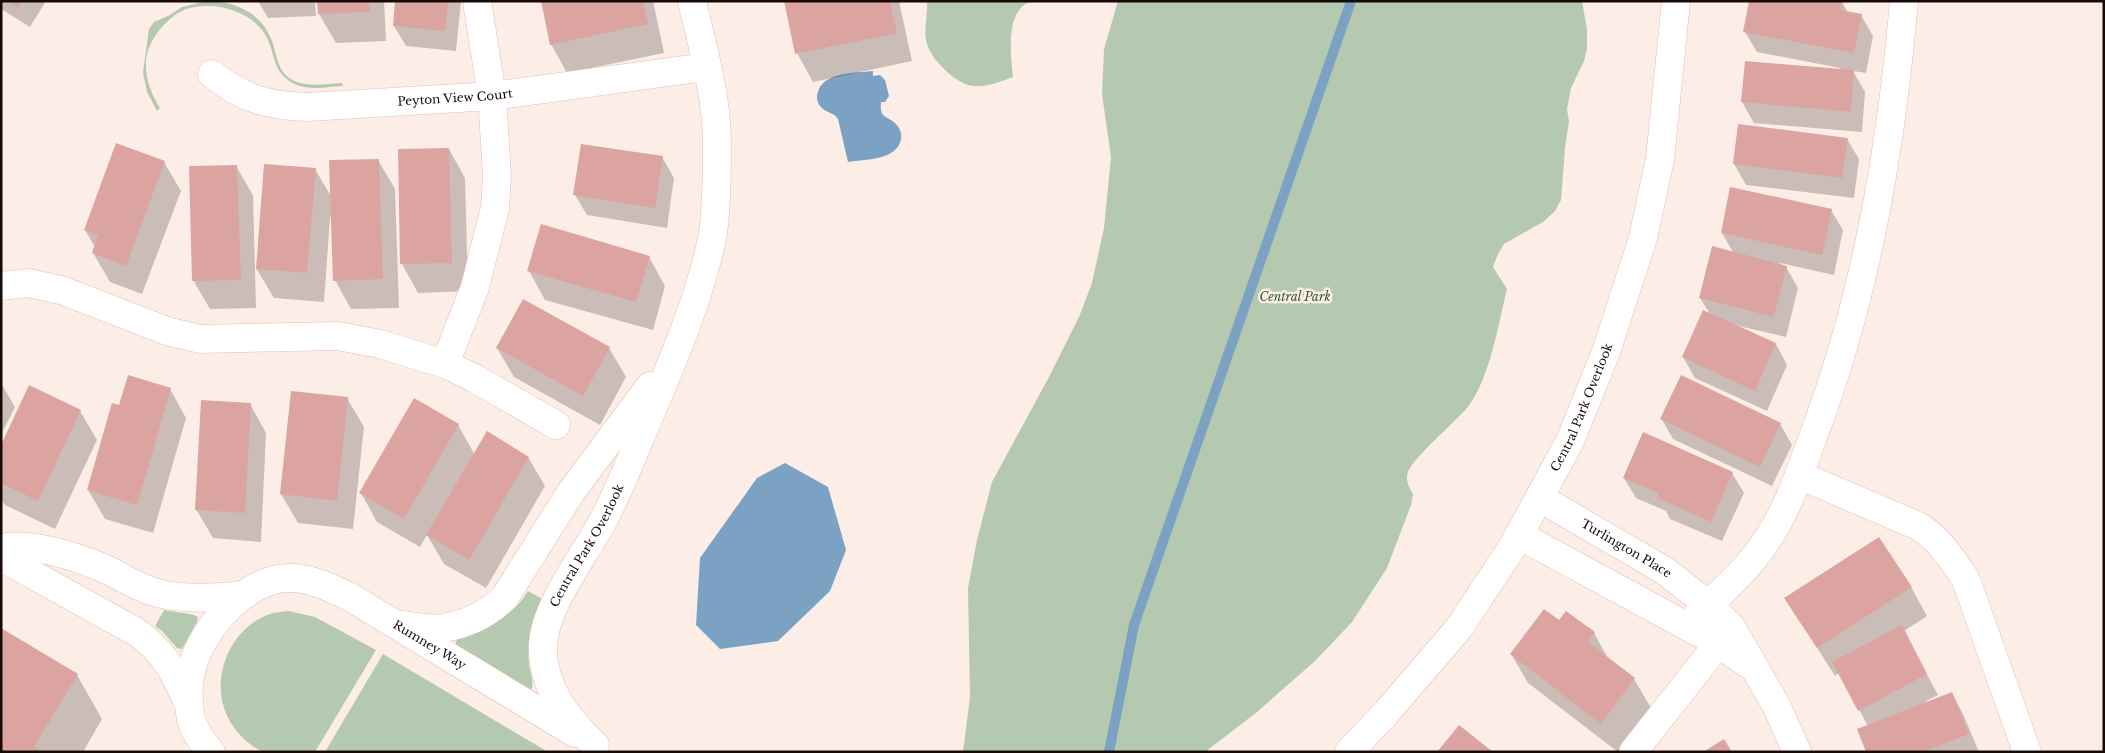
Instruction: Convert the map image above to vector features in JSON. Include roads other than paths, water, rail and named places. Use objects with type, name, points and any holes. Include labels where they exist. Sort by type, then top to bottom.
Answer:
[{"type":"street","points":[[445,364],[475,288],[495,208],[497,176],[492,96],[477,1]]},
{"type":"street","name":"Central Park Overlook","points":[[601,748],[581,732],[562,708],[545,669],[543,648],[548,621],[556,602],[616,496],[682,339],[703,278],[712,240],[718,163],[716,121],[692,1]]},
{"type":"street","name":"Central Park Overlook","points":[[1349,752],[1386,713],[1459,628],[1519,535],[1570,441],[1606,352],[1644,238],[1660,159],[1676,1]]},
{"type":"street","points":[[1687,626],[1756,556],[1777,524],[1832,388],[1866,264],[1876,217],[1894,97],[1904,1]]},
{"type":"street","name":"Peyton View Court","points":[[212,74],[227,87],[244,96],[281,107],[308,107],[492,96],[706,67]]},
{"type":"street","points":[[1,286],[28,283],[61,290],[168,331],[200,339],[338,336],[380,344],[445,364],[474,378],[556,425]]},
{"type":"street","name":"Central Park Overlook","points":[[395,625],[443,628],[477,617],[494,608],[506,597],[571,492],[643,396],[682,339]]},
{"type":"street","points":[[1798,475],[1918,526],[1930,533],[1951,556],[1966,580],[2027,752]]},
{"type":"street","name":"Turlington Place","points":[[1540,498],[1665,571],[1708,604],[1725,635],[1757,671],[1777,707],[1797,752]]},
{"type":"street","points":[[547,530],[586,552]]},
{"type":"street","points":[[1519,535],[1687,626],[1725,635],[1633,752]]},
{"type":"street","name":"Rumney Way","points":[[1,548],[13,545],[60,553],[101,567],[156,593],[201,598],[244,594]]},
{"type":"street","name":"Rumney Way","points":[[1,557],[151,642],[162,653],[173,670],[190,708]]},
{"type":"street","name":"Rumney Way","points":[[211,752],[197,734],[192,721],[190,678],[194,660],[214,624],[229,606],[244,594],[269,582],[288,578],[321,583],[601,748]]},
{"type":"water","points":[[873,71],[873,76],[880,75],[885,80],[889,96],[885,102],[881,102],[881,112],[897,125],[901,139],[898,146],[887,155],[879,158],[848,162],[838,119],[820,106],[817,94],[821,85],[833,77],[849,73]]},
{"type":"water","points":[[785,463],[828,487],[846,550],[830,591],[778,641],[720,649],[696,625],[700,558],[757,478]]},
{"type":"waterway","points":[[1109,752],[1134,625],[1351,1]]},
{"type":"park label","name":"Central Park","points":[[1295,297]]}]
